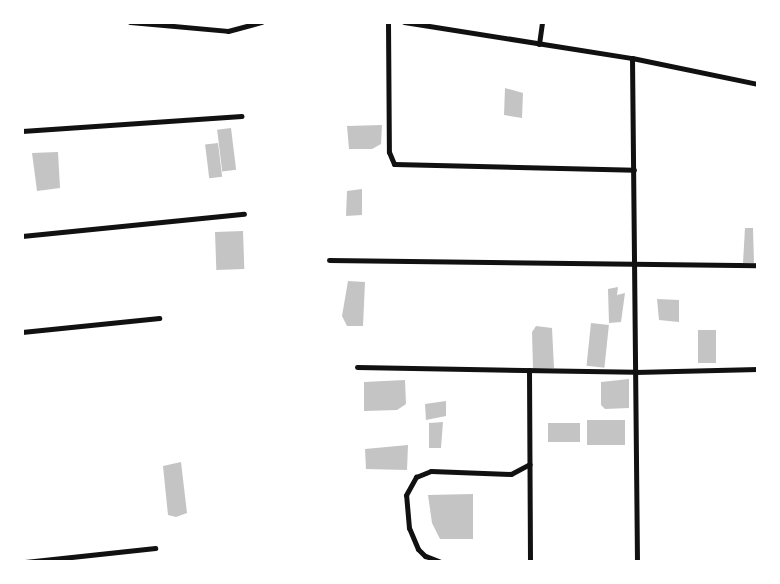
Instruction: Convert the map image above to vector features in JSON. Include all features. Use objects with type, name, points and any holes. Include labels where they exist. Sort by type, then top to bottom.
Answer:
[{"type":"street","points":[[130,22],[228,31],[262,22]]},
{"type":"street","points":[[388,22],[389,152],[394,164],[634,170]]},
{"type":"street","points":[[404,22],[632,58],[758,84]]},
{"type":"street","points":[[539,44],[542,22]]},
{"type":"street","points":[[632,58],[637,562]]},
{"type":"street","points":[[22,131],[241,116]]},
{"type":"street","points":[[22,236],[244,214]]},
{"type":"street","points":[[329,260],[758,265]]},
{"type":"street","points":[[22,332],[159,318]]},
{"type":"street","points":[[357,367],[635,372],[758,369]]},
{"type":"street","points":[[529,370],[530,562]]},
{"type":"street","points":[[440,562],[425,556],[418,549],[409,528],[406,495],[416,477],[431,472],[511,474],[530,464]]},
{"type":"street","points":[[25,562],[155,548]]},
{"type":"building","points":[[505,88],[523,93],[522,118],[504,115]]},
{"type":"building","points":[[382,125],[381,144],[372,149],[349,149],[347,126]]},
{"type":"building","points":[[231,128],[236,170],[222,171],[217,130]]},
{"type":"building","points":[[218,143],[222,177],[209,178],[205,145]]},
{"type":"building","points":[[58,152],[60,188],[37,191],[32,153]]},
{"type":"building","points":[[362,189],[362,215],[346,216],[347,191]]},
{"type":"building","points":[[745,228],[753,228],[754,263],[743,263]]},
{"type":"building","points":[[243,231],[244,269],[216,270],[215,232]]},
{"type":"building","points":[[348,281],[365,282],[363,326],[347,326],[342,316]]},
{"type":"building","points":[[618,287],[617,295],[625,293],[621,322],[609,323],[608,289]]},
{"type":"building","points":[[657,299],[679,300],[679,322],[659,320]]},
{"type":"building","points":[[591,323],[609,325],[604,368],[587,366]]},
{"type":"building","points":[[536,326],[552,328],[554,368],[533,369],[532,332]]},
{"type":"building","points":[[698,330],[716,330],[716,363],[698,363]]},
{"type":"building","points":[[629,379],[629,408],[605,409],[601,405],[601,382]]},
{"type":"building","points":[[405,380],[406,404],[397,410],[364,411],[364,382]]},
{"type":"building","points":[[446,401],[446,416],[426,420],[425,404]]},
{"type":"building","points":[[587,420],[625,420],[625,445],[587,445]]},
{"type":"building","points":[[443,422],[441,448],[429,448],[429,423]]},
{"type":"building","points":[[548,423],[580,423],[580,442],[548,442]]},
{"type":"building","points":[[408,445],[407,470],[366,469],[365,449]]},
{"type":"building","points":[[181,462],[187,513],[176,517],[168,515],[163,466]]},
{"type":"building","points":[[473,494],[473,539],[440,539],[432,523],[428,495]]}]
